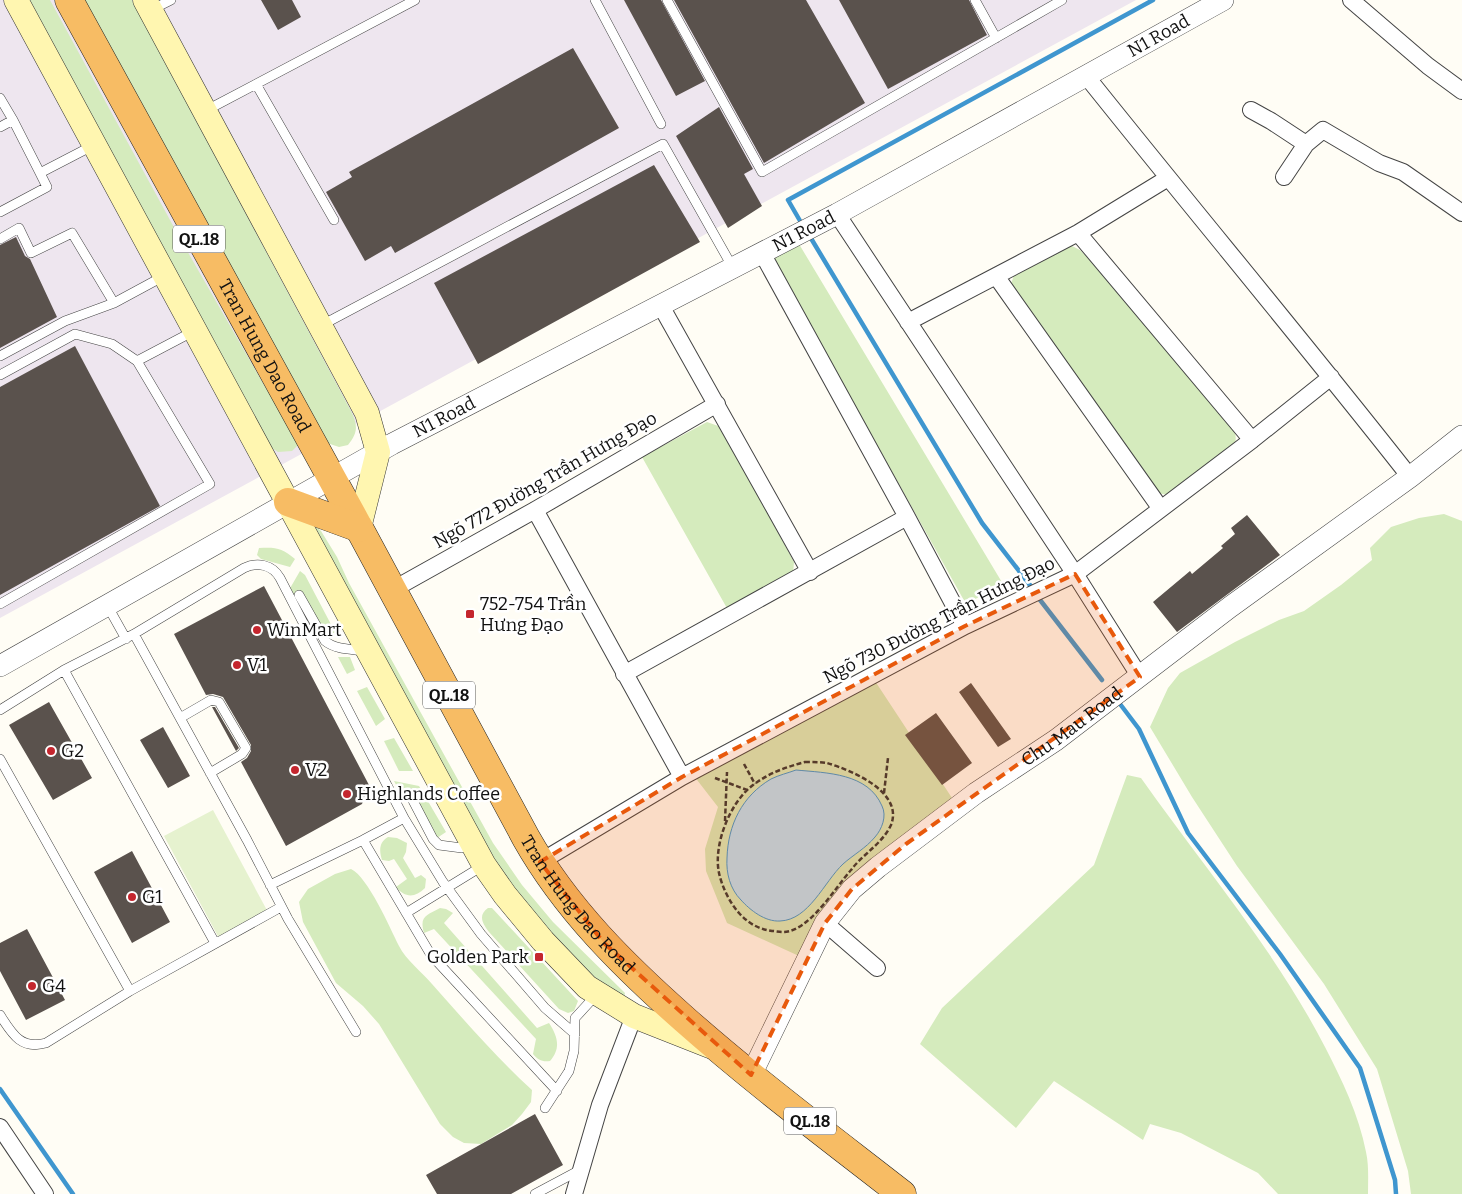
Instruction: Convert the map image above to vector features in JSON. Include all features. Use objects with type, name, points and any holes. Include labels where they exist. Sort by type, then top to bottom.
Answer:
[{"type":"highway","name":"Tran Hung Dao Road","points":[[69,0],[540,862],[554,884],[604,943],[656,995],[751,1076],[902,1194]]},
{"type":"highway","points":[[288,502],[359,528]]},
{"type":"main road","points":[[16,0],[484,865],[505,895],[543,941],[587,987],[634,1016],[717,1048]]},
{"type":"main road","points":[[156,3],[205,111],[367,413],[378,452],[359,528]]},
{"type":"street","name":"N1 Road","points":[[0,666],[330,478],[837,214],[1223,0]]},
{"type":"street","points":[[1351,0],[1428,66],[1462,91]]},
{"type":"street","points":[[1087,77],[1410,477]]},
{"type":"street","points":[[1251,110],[1306,144]]},
{"type":"street","points":[[1284,177],[1306,144],[1323,130],[1379,163],[1403,172],[1462,213]]},
{"type":"street","points":[[908,322],[1078,233],[1168,178]]},
{"type":"street","points":[[837,214],[908,322],[1068,577],[1140,677]]},
{"type":"street","points":[[1078,233],[1252,440]]},
{"type":"street","points":[[762,253],[965,626]]},
{"type":"street","points":[[996,276],[1161,509]]},
{"type":"street","points":[[660,306],[717,404],[810,572]]},
{"type":"street","name":"Ngõ 730 Đường Trần Hưng Đạo","points":[[540,862],[682,777],[965,626],[1068,577],[1252,440],[1331,377]]},
{"type":"street","name":"Ngõ 772 Đường Trần Hưng Đạo","points":[[392,590],[535,510],[717,404]]},
{"type":"street","name":"Chu Mau Road","points":[[751,1076],[825,923],[852,890],[906,844],[976,793],[1056,740],[1230,607],[1410,477],[1462,436]]},
{"type":"street","points":[[535,510],[682,777]]},
{"type":"street","points":[[624,674],[907,517]]},
{"type":"street","points":[[825,923],[877,968]]},
{"type":"street","points":[[574,1194],[600,1105],[634,1016]]},
{"type":"street","points":[[0,1127],[45,1194]]},
{"type":"lane","points":[[205,111],[414,0]]},
{"type":"lane","points":[[595,0],[661,124]]},
{"type":"lane","points":[[668,0],[762,172],[1062,0]]},
{"type":"lane","points":[[975,0],[996,38]]},
{"type":"lane","points":[[256,84],[334,220]]},
{"type":"lane","points":[[0,98],[47,187],[0,212]]},
{"type":"lane","points":[[0,127],[13,120]]},
{"type":"lane","points":[[320,326],[663,144],[733,268]]},
{"type":"lane","points":[[40,173],[94,145]]},
{"type":"lane","points":[[0,238],[19,228],[31,253],[72,233],[114,303]]},
{"type":"lane","points":[[0,356],[65,320],[114,303],[164,276]]},
{"type":"lane","points":[[137,361],[194,331]]},
{"type":"lane","points":[[0,375],[75,334],[112,344],[137,361],[210,484],[0,604]]},
{"type":"lane","points":[[0,710],[64,670],[126,639],[244,568],[254,564],[276,571],[404,818],[447,888],[481,934],[545,1008],[575,1034]]},
{"type":"lane","points":[[299,594],[325,641],[330,645],[368,652]]},
{"type":"lane","points":[[106,606],[126,639]]},
{"type":"lane","points":[[134,634],[281,906],[356,1032]]},
{"type":"lane","points":[[64,670],[75,686],[215,942]]},
{"type":"lane","points":[[180,718],[211,700],[216,701],[222,705],[246,748],[242,754],[210,773]]},
{"type":"lane","points":[[0,759],[130,991]]},
{"type":"lane","points":[[409,793],[433,839],[439,845],[462,848],[471,842]]},
{"type":"lane","points":[[270,885],[404,818]]},
{"type":"lane","points":[[363,840],[431,955],[557,1091]]},
{"type":"lane","points":[[406,913],[484,865]]},
{"type":"lane","points":[[0,1015],[21,1042],[38,1045],[46,1043],[130,991],[281,906]]},
{"type":"lane","points":[[544,1108],[569,1071],[574,1052],[575,1018],[597,994]]},
{"type":"lane","points":[[535,1194],[580,1170]]},
{"type":"path","points":[[884,793],[888,758]]},
{"type":"path","points":[[725,824],[737,802],[755,784],[770,774],[805,762],[825,763],[859,776],[873,784],[884,793],[890,803],[893,816],[883,839],[852,868],[815,914],[800,926],[784,932],[763,929],[754,926],[738,912],[729,899],[719,872],[719,855],[725,824],[727,772]]},
{"type":"path","points":[[744,764],[755,784]]},
{"type":"path","points":[[715,778],[748,790]]},
{"type":"highlighted area","points":[[1075,574],[1140,677],[906,844],[852,889],[825,923],[751,1075],[604,943],[540,862],[682,777],[965,626]]},
{"type":"shaded area","points":[[0,0],[1136,0],[0,618]]},
{"type":"green space","points":[[28,0],[50,0],[182,242],[264,385],[291,428],[298,442],[292,451],[278,452],[270,447]]},
{"type":"green space","points":[[84,0],[132,0],[351,411],[356,429],[354,437],[348,445],[339,447],[327,443]]},
{"type":"green space","points":[[1066,243],[1080,250],[1086,256],[1231,425],[1234,431],[1236,438],[1234,447],[1173,496],[1158,493],[1011,284],[1014,275]]},
{"type":"green space","points":[[799,244],[1003,584],[966,604],[772,257]]},
{"type":"green space","points":[[707,422],[721,427],[794,562],[793,574],[728,610],[642,457]]},
{"type":"green space","points":[[1444,514],[1462,521],[1462,1194],[1411,1194],[1408,1171],[1377,1069],[1324,984],[1237,866],[1192,797],[1150,727],[1168,688],[1180,673],[1279,620],[1304,611],[1372,560],[1370,548],[1391,527],[1419,518]]},
{"type":"green space","points":[[313,528],[318,528],[321,531],[337,557],[349,583],[493,843],[522,885],[553,922],[625,993],[624,998],[596,980],[548,931],[504,877]]},
{"type":"green space","points":[[259,548],[278,549],[295,559],[290,567],[261,559],[257,555]]},
{"type":"green space","points":[[300,571],[305,575],[335,632],[328,637],[302,591],[293,595],[289,590]]},
{"type":"green space","points":[[338,657],[350,657],[355,670],[347,674]]},
{"type":"green space","points":[[875,681],[952,798],[930,815],[890,853],[799,956],[727,923],[706,871],[705,849],[718,807],[694,776]]},
{"type":"green space","points":[[367,687],[385,719],[376,726],[357,691]]},
{"type":"green space","points":[[394,738],[413,771],[399,771],[384,741]]},
{"type":"green space","points":[[1127,775],[1141,778],[1238,909],[1284,976],[1305,1011],[1338,1072],[1354,1111],[1367,1157],[1368,1194],[1278,1194],[1258,1173],[1181,1133],[1150,1124],[1143,1140],[1054,1081],[1016,1128],[920,1044],[942,1008],[1094,865]]},
{"type":"green space","points":[[394,781],[419,786],[446,832],[437,838],[412,790],[402,796]]},
{"type":"green space","points":[[213,810],[269,914],[220,940],[164,836]]},
{"type":"green space","points":[[388,837],[397,838],[407,843],[403,858],[415,878],[421,875],[426,879],[425,888],[418,894],[406,895],[396,887],[407,879],[394,859],[389,861],[382,860],[380,847]]},
{"type":"green space","points":[[351,869],[358,874],[371,892],[406,956],[468,1025],[532,1090],[531,1102],[512,1125],[481,1144],[464,1143],[453,1137],[440,1124],[379,1024],[363,1006],[336,983],[303,922],[299,902],[308,889],[335,874]]},
{"type":"green space","points":[[440,908],[453,913],[444,923],[537,1028],[549,1023],[557,1042],[556,1052],[550,1061],[540,1060],[533,1054],[536,1039],[434,929],[424,933],[423,919]]},
{"type":"green space","points":[[488,908],[492,908],[578,1001],[574,1011],[568,1013],[559,1009],[489,932],[482,919],[483,913]]},
{"type":"water","points":[[796,770],[833,774],[857,781],[876,795],[882,806],[884,818],[882,826],[875,837],[868,845],[843,864],[808,907],[790,919],[774,921],[763,917],[749,908],[734,891],[727,869],[728,846],[730,834],[739,812],[752,794],[771,779]]},
{"type":"building","points":[[261,0],[292,0],[301,17],[278,30]]},
{"type":"building","points":[[624,0],[661,0],[705,81],[676,96]]},
{"type":"building","points":[[674,0],[806,0],[865,103],[764,163]]},
{"type":"building","points":[[839,0],[969,0],[987,35],[888,89]]},
{"type":"building","points":[[573,48],[619,128],[395,253],[391,246],[365,261],[326,192],[352,177],[349,172]]},
{"type":"building","points":[[719,107],[753,169],[744,174],[762,206],[728,228],[676,136]]},
{"type":"building","points":[[654,165],[700,242],[478,364],[434,283]]},
{"type":"building","points":[[16,237],[25,256],[30,259],[57,317],[0,348],[0,245]]},
{"type":"building","points":[[75,346],[160,506],[0,595],[0,387]]},
{"type":"building","points":[[1247,515],[1280,555],[1177,632],[1153,602],[1190,571],[1192,574],[1223,548],[1221,546],[1235,534],[1231,528]]},
{"type":"building","points":[[264,586],[369,785],[362,804],[286,846],[241,762],[247,758],[251,751],[251,745],[223,697],[213,694],[206,695],[174,634]]},
{"type":"building","points":[[971,683],[1011,739],[998,747],[959,692]]},
{"type":"building","name":"G2","points":[[49,702],[92,778],[53,800],[9,725]]},
{"type":"building","points":[[212,707],[215,707],[239,748],[236,751]]},
{"type":"building","points":[[936,713],[972,763],[942,785],[905,735]]},
{"type":"building","points":[[163,727],[190,776],[168,788],[140,740]]},
{"type":"building","name":"G1","points":[[132,851],[170,922],[132,943],[94,872]]},
{"type":"building","name":"G4","points":[[27,929],[65,1000],[26,1020],[0,971],[0,943]]},
{"type":"building","points":[[535,1114],[563,1165],[511,1194],[437,1194],[426,1175]]},
{"type":"waterway","points":[[803,226],[788,200],[1153,0]]},
{"type":"waterway","points":[[809,235],[982,523],[1033,589]]},
{"type":"waterway","points":[[1037,596],[1102,680]]},
{"type":"waterway","points":[[1117,700],[1139,729],[1188,833],[1280,954],[1360,1068],[1395,1180],[1396,1194]]},
{"type":"waterway","points":[[0,1089],[73,1194]]},
{"type":"place","name":"752-754 Trần Hưng Đạo","points":[[470,614]]},
{"type":"place","name":"WinMart","points":[[257,630]]},
{"type":"place","name":"V1","points":[[237,665]]},
{"type":"place","name":"G2","points":[[51,751]]},
{"type":"place","name":"V2","points":[[295,770]]},
{"type":"place","name":"Highlands Coffee","points":[[347,794]]},
{"type":"place","name":"G1","points":[[132,897]]},
{"type":"place","name":"Golden Park","points":[[539,957]]},
{"type":"place","name":"G4","points":[[32,986]]}]
